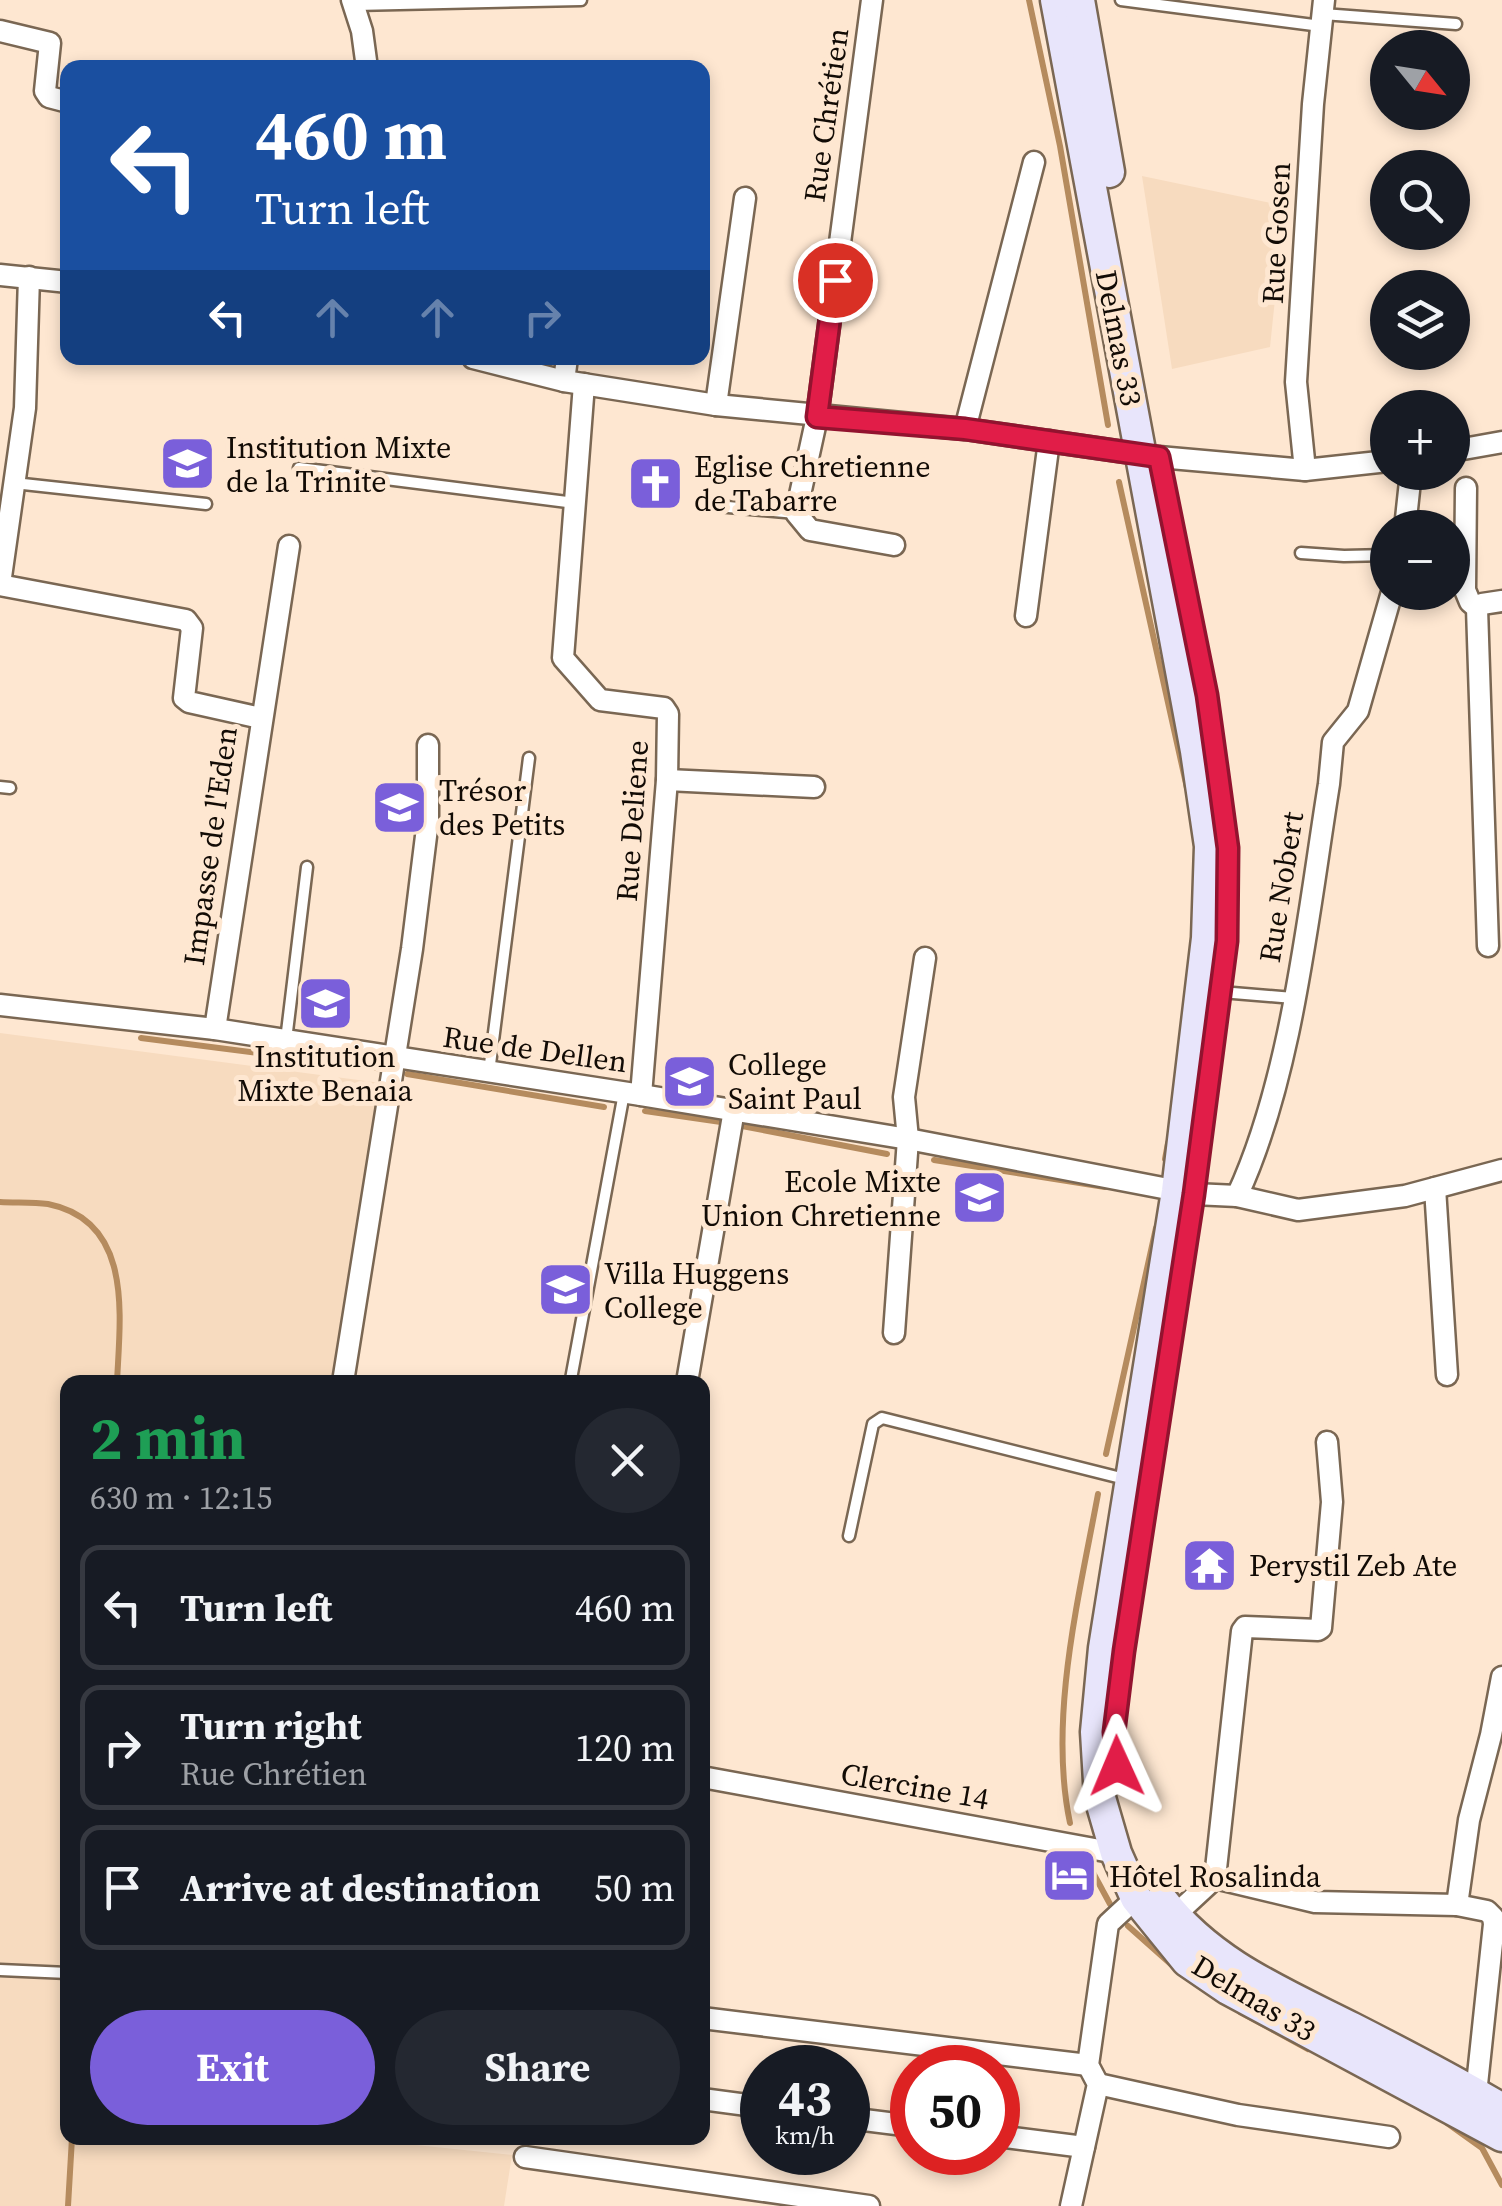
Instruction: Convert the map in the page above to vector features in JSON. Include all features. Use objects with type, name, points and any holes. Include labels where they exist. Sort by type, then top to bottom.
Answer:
[{"type":"main road","name":"Delmas 33","points":[[1056,0],[1150,456],[1207,695],[1228,848],[1227,941],[1221,992],[1130,1480],[1104,1648],[1096,1732],[1100,1798],[1116,1854],[1136,1898],[1186,1961],[1228,1989],[1493,2122]]},
{"type":"main road","name":"Delmas 33","points":[[1078,0],[1210,846],[1207,938],[1186,1193],[1114,1732],[1119,1799],[1136,1851],[1157,1894],[1214,1954],[1493,2122]]},
{"type":"street","name":"Rue Chrétien","points":[[796,512],[817,417],[872,0]]},
{"type":"street","points":[[354,2],[365,60]]},
{"type":"street","name":"Rue Gosen","points":[[1305,470],[1296,382],[1322,13]]},
{"type":"street","points":[[0,31],[50,42],[45,92],[60,100]]},
{"type":"street","points":[[965,429],[1034,162]]},
{"type":"street","points":[[716,406],[745,198]]},
{"type":"street","points":[[0,275],[60,281]]},
{"type":"street","points":[[0,584],[25,408],[28,277]]},
{"type":"street","points":[[502,365],[574,382],[716,406],[965,429],[1150,456],[1305,470],[1370,463]]},
{"type":"street","name":"Rue Deliene","points":[[569,365],[574,382],[576,503],[564,658],[600,700],[667,711],[667,780],[632,1094]]},
{"type":"street","points":[[1026,616],[1049,441]]},
{"type":"street","points":[[1470,448],[1502,442]]},
{"type":"street","points":[[1466,490],[1466,590],[1477,608],[1488,946]]},
{"type":"street","points":[[796,512],[810,530],[894,546]]},
{"type":"street","points":[[261,718],[289,546]]},
{"type":"street","name":"Impasse de l'Eden","points":[[0,584],[186,620],[192,628],[184,698],[261,718],[215,1029]]},
{"type":"street","points":[[1477,608],[1502,600]]},
{"type":"street","name":"Rue Nobert","points":[[1237,1196],[1254,1160],[1293,998],[1333,742],[1358,711],[1387,610]]},
{"type":"street","points":[[344,1375],[395,1059],[428,820],[428,746]]},
{"type":"street","points":[[667,780],[814,787]]},
{"type":"street","points":[[894,1333],[908,1139],[904,1097],[925,958]]},
{"type":"street","name":"Rue de Dellen","points":[[0,1005],[215,1029],[734,1110],[1186,1193],[1237,1196],[1298,1210],[1406,1196],[1502,1170]]},
{"type":"street","points":[[688,1375],[734,1110]]},
{"type":"street","points":[[1435,1188],[1447,1374]]},
{"type":"street","points":[[1174,1916],[1214,1878],[1242,1631],[1245,1627],[1321,1628],[1332,1502],[1327,1442]]},
{"type":"street","points":[[1457,1904],[1469,1820],[1492,1735],[1502,1677]]},
{"type":"street","name":"Clercine 14","points":[[710,1778],[1116,1854]]},
{"type":"street","points":[[1214,1878],[1315,1902],[1457,1904],[1493,1916],[1493,2122]]},
{"type":"street","points":[[1071,2206],[1084,2148],[1108,1924],[1136,1898]]},
{"type":"street","points":[[710,2019],[1093,2074],[1238,2115],[1389,2137]]},
{"type":"street","points":[[710,2100],[740,2104]]},
{"type":"street","points":[[1020,2139],[1084,2148]]},
{"type":"street","points":[[525,2157],[869,2206]]},
{"type":"lane","points":[[354,2],[581,0]]},
{"type":"lane","points":[[1121,0],[1456,24]]},
{"type":"lane","points":[[299,468],[576,503]]},
{"type":"lane","points":[[13,483],[206,504]]},
{"type":"lane","points":[[717,506],[796,512]]},
{"type":"lane","points":[[1302,552],[1370,555]]},
{"type":"lane","points":[[489,1073],[529,758]]},
{"type":"lane","points":[[286,1042],[306,867]]},
{"type":"lane","points":[[1221,992],[1293,998]]},
{"type":"lane","points":[[571,1375],[632,1094]]},
{"type":"lane","points":[[849,1536],[873,1424],[882,1418],[1130,1480]]},
{"type":"lane","points":[[0,1970],[60,1973]]},
{"type":"shaded area","points":[[1142,176],[1276,204],[1277,280],[1270,347],[1172,369]]},
{"type":"shaded area","points":[[0,1033],[396,1085],[345,1375],[60,1375],[60,2145],[416,2145],[512,2155],[504,2206],[0,2206]]},
{"type":"waterway","points":[[1029,0],[1060,146],[1108,425]]},
{"type":"waterway","points":[[1119,482],[1187,788]]},
{"type":"waterway","points":[[141,1038],[384,1069]]},
{"type":"waterway","points":[[407,1074],[604,1107]]},
{"type":"waterway","points":[[645,1111],[887,1154]]},
{"type":"waterway","points":[[1165,1159],[1168,1143]]},
{"type":"waterway","points":[[934,1160],[1105,1187]]},
{"type":"waterway","points":[[0,1202],[48,1204],[76,1214],[95,1230],[116,1275],[120,1329],[117,1375]]},
{"type":"waterway","points":[[1106,1454],[1156,1228]]},
{"type":"waterway","points":[[1070,1823],[1064,1783],[1064,1700],[1098,1494]]},
{"type":"waterway","points":[[1084,1856],[1110,1904]]},
{"type":"waterway","points":[[1128,1926],[1183,1975]]},
{"type":"waterway","points":[[1240,2012],[1308,2049]]},
{"type":"waterway","points":[[1447,2123],[1482,2148],[1502,2185]]},
{"type":"waterway","points":[[68,2206],[72,2145]]},
{"type":"place","name":"Institution Mixte de la Trinite","points":[[187,464]]},
{"type":"place","name":"Eglise Chretienne de Tabarre","points":[[655,483]]},
{"type":"place","name":"Trésor des Petits","points":[[400,807]]},
{"type":"place","name":"Institution Mixte Benaia","points":[[325,1004]]},
{"type":"place","name":"College Saint Paul","points":[[689,1081]]},
{"type":"place","name":"Ecole Mixte Union Chretienne","points":[[980,1198]]},
{"type":"place","name":"Villa Huggens College","points":[[565,1290]]},
{"type":"place","name":"Perystil Zeb Ate","points":[[1210,1565]]},
{"type":"place","name":"Hôtel Rosalinda","points":[[1070,1876]]},
{"type":"route","points":[[835,280],[817,417],[965,429],[1159,457],[1207,695],[1228,848],[1227,941],[1194,1194],[1124,1651],[1114,1732],[1117,1766]]}]
